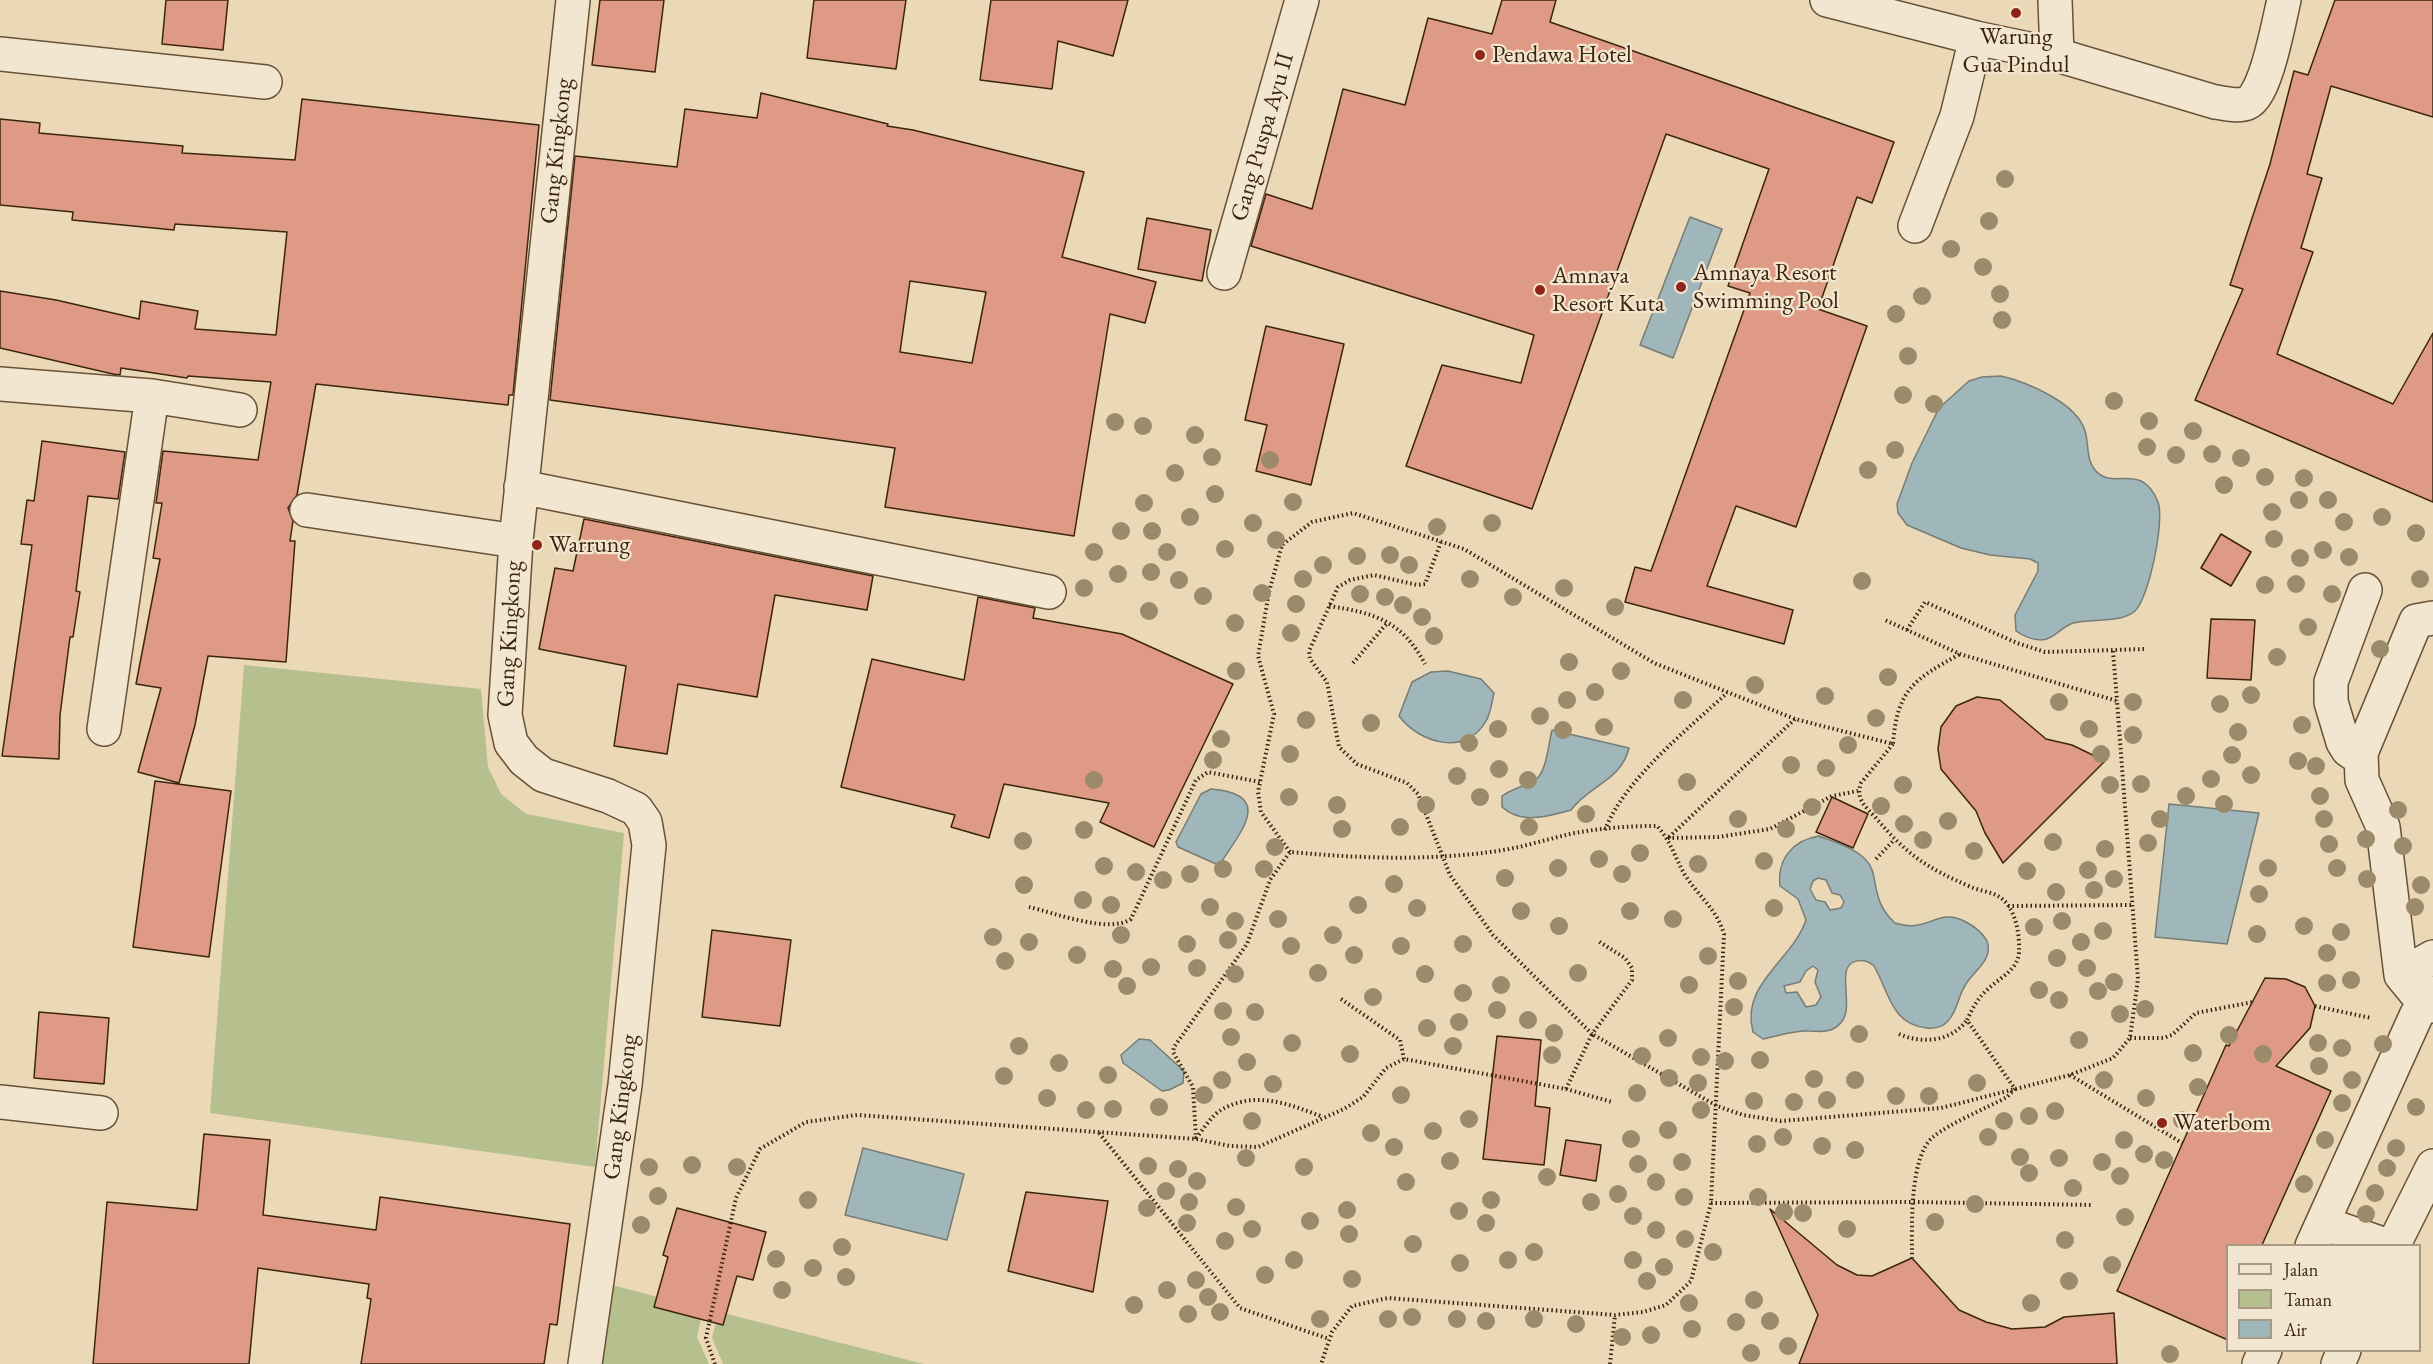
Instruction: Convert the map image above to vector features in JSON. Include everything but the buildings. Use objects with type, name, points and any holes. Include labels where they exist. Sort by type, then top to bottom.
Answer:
[{"type":"street","name":"Gang Kingkong","points":[[573,0],[521,487],[505,715],[511,743],[524,760],[543,776],[636,808],[645,822],[649,845],[625,1084],[585,1364]]},
{"type":"street","name":"Gang Puspa Ayu II","points":[[1224,273],[1302,0]]},
{"type":"street","points":[[1827,0],[1976,38],[2057,55],[2215,102],[2247,103],[2256,97],[2262,83],[2284,0]]},
{"type":"street","points":[[2055,0],[2057,55]]},
{"type":"street","points":[[1915,226],[1957,116],[1976,38]]},
{"type":"street","points":[[0,54],[265,82]]},
{"type":"street","points":[[0,384],[152,396],[240,410]]},
{"type":"street","points":[[104,729],[152,396]]},
{"type":"street","points":[[521,487],[1049,591]]},
{"type":"street","points":[[307,510],[516,541]]},
{"type":"street","points":[[2361,759],[2348,750],[2343,742],[2331,702],[2331,682],[2365,590]]},
{"type":"street","points":[[2382,1244],[2318,1234],[2425,1008],[2401,975],[2383,826],[2362,780],[2361,753],[2415,621],[2433,618]]},
{"type":"street","points":[[2401,975],[2433,957]]},
{"type":"street","points":[[0,1102],[101,1113]]},
{"type":"street","points":[[2394,1244],[2433,1166]]},
{"type":"path","points":[[1321,1364],[1329,1339],[1352,1306],[1388,1298],[1615,1315],[1643,1312],[1666,1305],[1690,1281],[1711,1203],[1724,934],[1719,917],[1684,873],[1668,838],[1657,826],[1605,830],[1492,852],[1441,857],[1373,859],[1290,852],[1261,812],[1258,792],[1274,714],[1258,656],[1269,592],[1282,545],[1312,522],[1353,513],[1464,549],[1654,663],[1795,719],[1893,744]]},
{"type":"path","points":[[1441,542],[1425,584],[1417,585],[1385,575],[1363,576],[1338,587],[1308,651],[1328,682],[1339,747],[1357,764],[1407,783],[1413,788],[1418,794],[1450,875],[1493,935],[1592,1034],[1717,1106],[1743,1115],[1781,1122],[1941,1108],[2070,1075],[2113,1058],[2130,1038],[2138,979],[2113,651]]},
{"type":"path","points":[[1907,630],[1925,602],[2031,649],[2060,654],[2145,649]]},
{"type":"path","points":[[1329,606],[1358,610],[1388,622],[1413,641],[1425,664]]},
{"type":"path","points":[[1885,620],[1960,654],[2117,700]]},
{"type":"path","points":[[1353,663],[1388,622]]},
{"type":"path","points":[[1899,1035],[1911,1040],[1928,1041],[1947,1035],[1961,1027],[1988,989],[2009,973],[2019,955],[2018,930],[2008,906],[2001,898],[1916,860],[1894,840],[1860,800],[1858,791],[1861,783],[1893,744],[1895,719],[1908,688],[1933,669],[1960,654]]},
{"type":"path","points":[[1605,830],[1618,801],[1684,732],[1727,693]]},
{"type":"path","points":[[1668,838],[1795,719]]},
{"type":"path","points":[[1029,907],[1095,923],[1121,926],[1131,920],[1196,780],[1208,772],[1260,782]]},
{"type":"path","points":[[1668,838],[1718,837],[1770,829],[1832,796],[1858,791]]},
{"type":"path","points":[[1876,859],[1894,840]]},
{"type":"path","points":[[1196,1139],[1193,1087],[1173,1052],[1174,1047],[1247,944],[1270,880],[1290,852]]},
{"type":"path","points":[[2008,906],[2132,905]]},
{"type":"path","points":[[1566,1089],[1592,1034],[1632,980],[1632,968],[1625,958],[1598,941]]},
{"type":"path","points":[[1341,999],[1400,1040],[1404,1059]]},
{"type":"path","points":[[2130,1038],[2163,1038],[2172,1035],[2196,1013],[2253,1002]]},
{"type":"path","points":[[2315,1006],[2425,1008]]},
{"type":"path","points":[[1967,1020],[2015,1089]]},
{"type":"path","points":[[715,1364],[706,1338],[736,1198],[760,1149],[806,1122],[857,1115],[1196,1139],[1230,1146],[1258,1147],[1363,1097],[1386,1068],[1404,1059],[1566,1089],[1612,1102]]},
{"type":"path","points":[[2070,1075],[2182,1143]]},
{"type":"path","points":[[1912,1258],[1912,1202],[1922,1150],[1933,1137],[2007,1097],[2015,1089]]},
{"type":"path","points":[[1196,1139],[1220,1111],[1250,1100],[1280,1100],[1323,1117]]},
{"type":"path","points":[[1099,1133],[1240,1308],[1329,1339]]},
{"type":"path","points":[[1711,1203],[1912,1202],[2093,1205]]},
{"type":"path","points":[[1610,1364],[1615,1315]]},
{"type":"green space","points":[[244,665],[481,689],[488,767],[501,794],[526,814],[624,833],[595,1167],[210,1113]]},
{"type":"green space","points":[[612,1285],[703,1309],[697,1337],[709,1364],[601,1364]]},
{"type":"green space","points":[[719,1312],[924,1364],[723,1364],[712,1338]]},
{"type":"water","name":"Amnaya Resort Swimming Pool","points":[[1690,217],[1722,229],[1673,358],[1640,345]]},
{"type":"water","points":[[2001,376],[2050,395],[2072,411],[2085,431],[2090,461],[2095,470],[2102,476],[2110,478],[2135,479],[2144,482],[2158,502],[2159,525],[2150,576],[2140,603],[2129,615],[2122,618],[2073,623],[2053,636],[2041,640],[2025,636],[2016,631],[2015,615],[2038,571],[2038,563],[2030,559],[1990,555],[1961,548],[1907,525],[1898,513],[1897,504],[1912,463],[1939,408],[1969,381],[1982,377]]},
{"type":"water","points":[[1448,671],[1481,679],[1494,693],[1486,721],[1467,739],[1455,742],[1430,739],[1418,733],[1399,716],[1412,682],[1431,672]]},
{"type":"water","points":[[1552,730],[1629,748],[1625,759],[1612,776],[1587,794],[1571,810],[1535,818],[1510,813],[1502,807],[1502,796],[1537,779],[1544,767]]},
{"type":"water","points":[[1211,789],[1230,792],[1242,798],[1247,806],[1248,815],[1238,837],[1222,861],[1216,864],[1178,847],[1176,842],[1201,794]]},
{"type":"water","points":[[2169,804],[2259,813],[2227,944],[2155,937]]},
{"type":"water","points":[[1819,836],[1838,843],[1866,860],[1873,873],[1881,905],[1895,923],[1915,926],[1952,917],[1969,924],[1985,938],[1988,945],[1987,956],[1966,984],[1953,1013],[1944,1025],[1927,1028],[1906,1021],[1893,1006],[1874,966],[1857,961],[1847,968],[1846,1011],[1840,1024],[1833,1029],[1797,1031],[1763,1039],[1753,1032],[1751,1015],[1760,986],[1790,948],[1806,920],[1798,899],[1780,886],[1781,867],[1794,846]],"holes":[[[1818,878],[1826,880],[1832,893],[1840,895],[1844,902],[1841,908],[1830,910],[1825,902],[1816,900],[1810,889],[1813,881]],[[1813,966],[1818,970],[1815,982],[1821,997],[1816,1005],[1806,1007],[1797,992],[1786,993],[1784,986],[1800,982],[1806,971]]]},
{"type":"water","points":[[1139,1039],[1150,1040],[1184,1071],[1183,1083],[1162,1091],[1123,1063],[1121,1055]]},
{"type":"water","points":[[863,1148],[964,1174],[947,1240],[845,1215]]},
{"type":"place","name":"Warung Gua Pindul","points":[[2016,13]]},
{"type":"place","name":"Pendawa Hotel","points":[[1480,55]]},
{"type":"place","name":"Amnaya Resort Swimming Pool","points":[[1681,287]]},
{"type":"place","name":"Amnaya Resort Kuta","points":[[1540,290]]},
{"type":"place","name":"Warrung","points":[[537,545]]},
{"type":"place","name":"Waterbom","points":[[2162,1123]]}]
